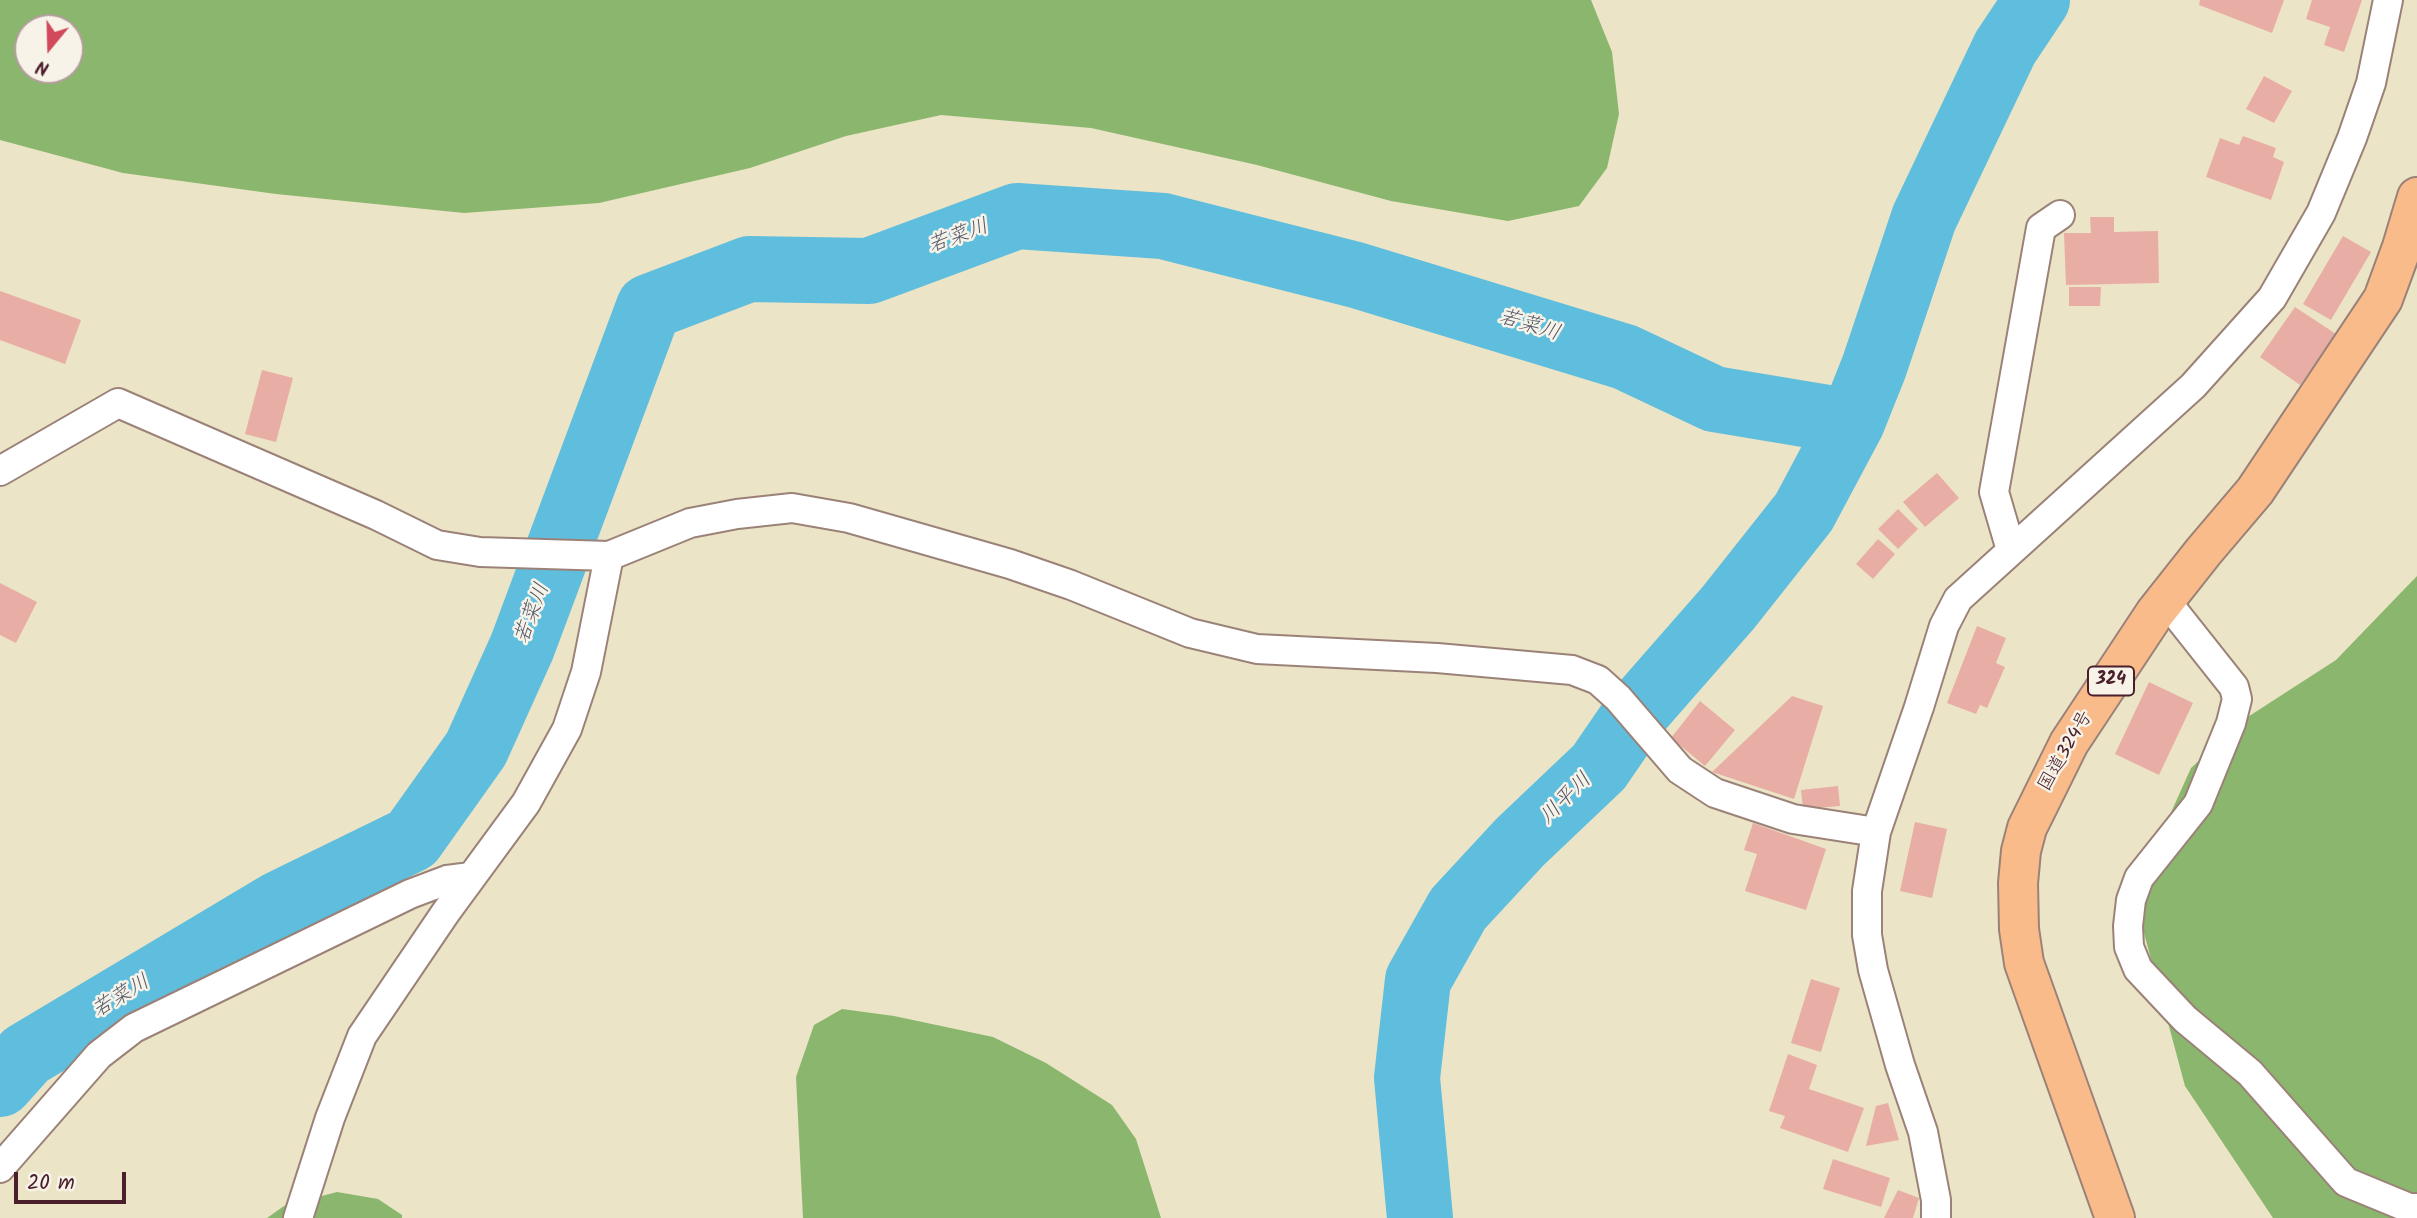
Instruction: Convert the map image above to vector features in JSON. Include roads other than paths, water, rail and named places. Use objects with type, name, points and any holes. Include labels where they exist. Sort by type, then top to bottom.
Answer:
[{"type":"highway","name":"国道324号","points":[[2115,1218],[2024,963],[2019,929],[2021,850],[2033,812],[2069,743],[2165,600],[2255,491],[2382,299],[2417,197]]},
{"type":"street","points":[[1936,1218],[1936,1200],[1923,1132],[1873,970],[1867,935],[1867,891],[1876,832],[1944,626],[1958,599],[2193,386],[2272,298],[2321,213],[2351,138],[2371,83],[2388,0]]},
{"type":"street","points":[[2011,550],[1994,492],[2041,228],[2060,215]]},
{"type":"street","points":[[0,471],[118,404],[376,515],[437,545],[480,552],[601,556],[690,523],[737,513],[792,508],[849,518],[1010,564],[1071,585],[1189,634],[1257,649],[1437,658],[1572,670],[1598,680],[1618,698],[1680,770],[1715,793],[1793,819],[1876,832]]},
{"type":"street","points":[[298,1218],[330,1118],[362,1036],[471,877],[526,803],[567,729],[586,672],[601,556]]},
{"type":"street","points":[[2165,600],[2234,687],[2236,699],[2231,723],[2199,804],[2139,878],[2131,900],[2129,947],[2138,968],[2185,1019],[2250,1073],[2346,1182],[2409,1208],[2417,1208]]},
{"type":"street","points":[[0,1168],[99,1055],[134,1028],[410,894],[447,880],[471,877]]},
{"type":"waterway","name":"川平川","points":[[1420,1218],[1407,1078],[1418,980],[1458,909],[1520,842],[1599,767],[1636,713],[1728,608],[1804,512],[1852,422],[1874,367],[1924,218],[2005,48],[2037,0]]},
{"type":"waterway","name":"若菜川","points":[[0,1084],[26,1055],[277,905],[412,839],[476,749],[522,647],[649,307],[749,269],[869,271],[1017,216],[1163,226],[1356,275],[1625,357],[1714,399],[1852,422]]}]
